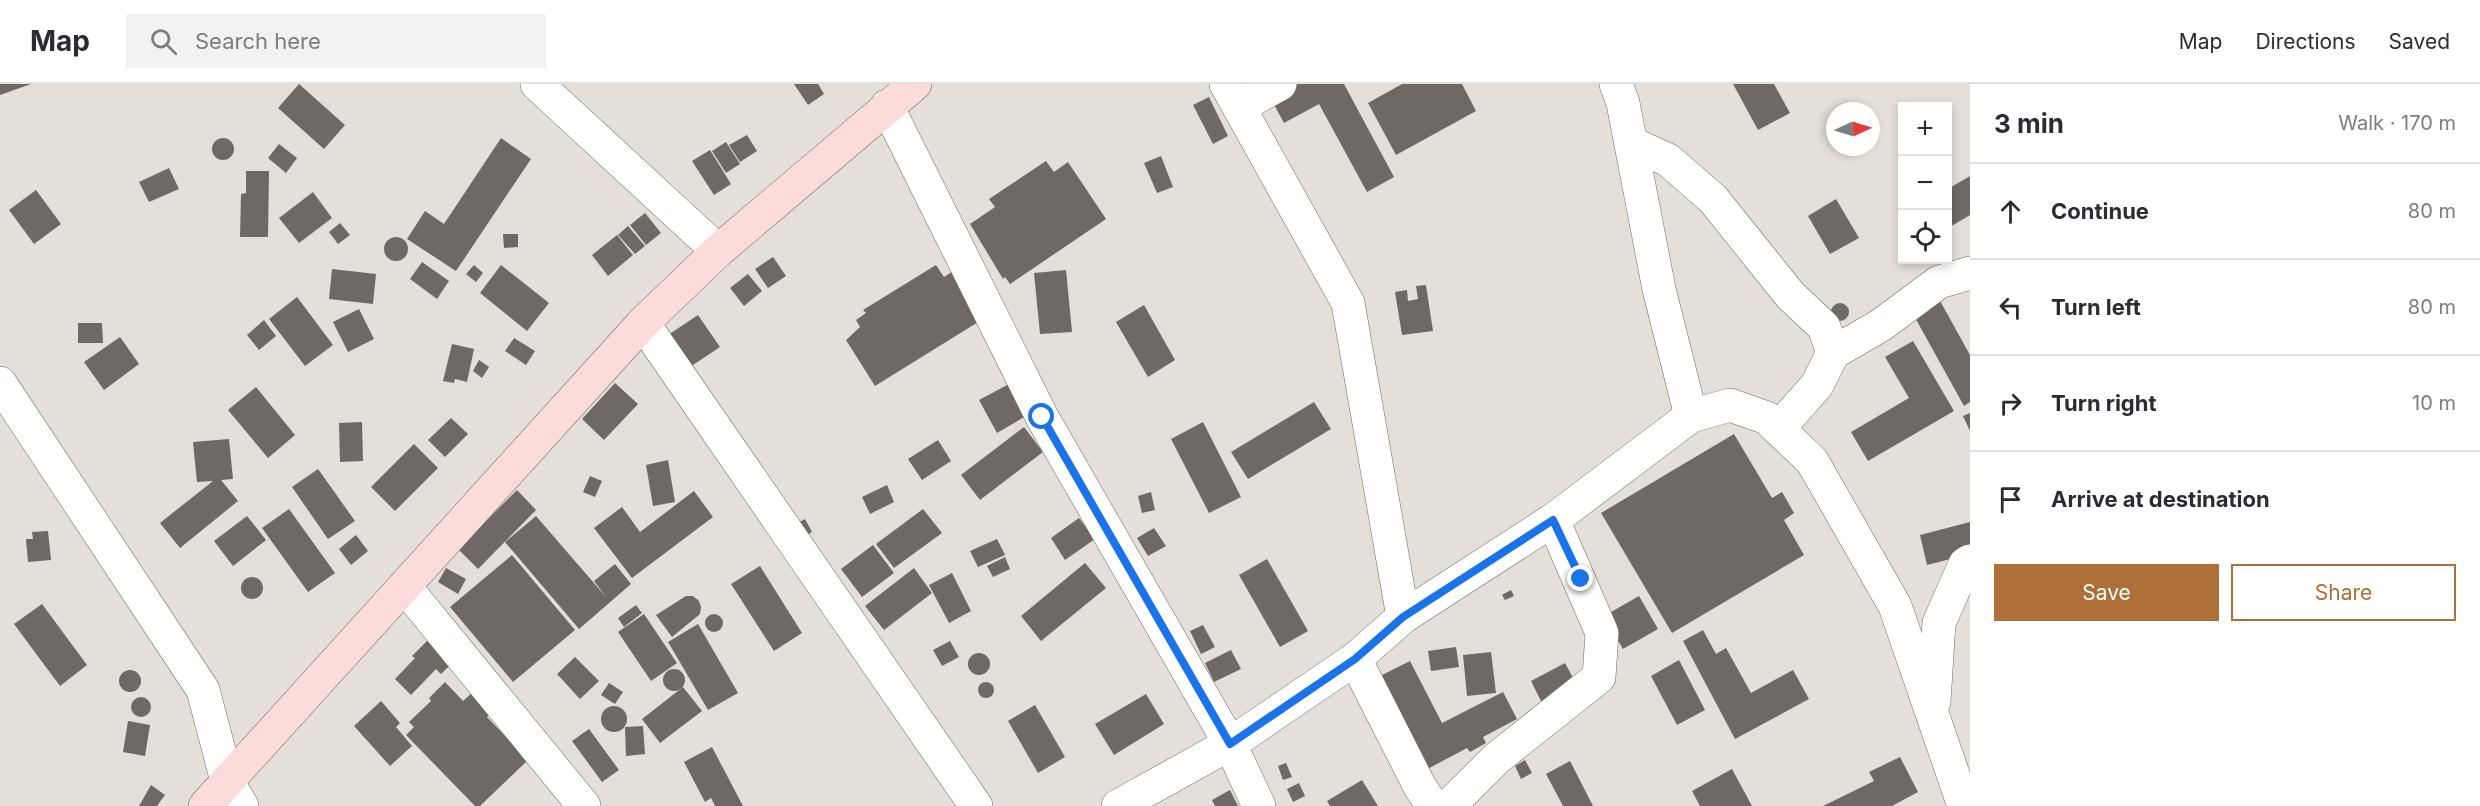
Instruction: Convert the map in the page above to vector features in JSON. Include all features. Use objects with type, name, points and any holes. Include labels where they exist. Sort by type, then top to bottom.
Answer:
[{"type":"street","points":[[537,84],[718,251]]},
{"type":"street","points":[[205,806],[235,793],[405,587],[643,323],[718,251],[915,84]]},
{"type":"street","points":[[1280,84],[1233,96],[1348,303],[1403,617]]},
{"type":"street","points":[[1616,84],[1623,104],[1659,290],[1691,416]]},
{"type":"street","points":[[887,106],[1042,417],[1230,744],[1259,806]]},
{"type":"street","points":[[1631,143],[1668,160],[1713,199],[1790,295],[1824,327],[1833,353]]},
{"type":"street","points":[[1778,429],[1817,385],[1833,353],[1881,325],[1939,282],[1970,273]]},
{"type":"street","points":[[643,323],[976,806]]},
{"type":"street","points":[[0,383],[203,690],[235,793]]},
{"type":"street","points":[[1118,806],[1230,744],[1355,659],[1403,617],[1553,520],[1691,416],[1730,405],[1767,418],[1812,461],[1895,606],[1964,806]]},
{"type":"street","points":[[1449,806],[1497,759],[1599,677],[1602,633],[1553,520]]},
{"type":"street","points":[[1933,716],[1940,623],[1965,564],[1970,561]]},
{"type":"street","points":[[405,587],[584,806]]},
{"type":"street","points":[[1355,659],[1420,787],[1433,806]]},
{"type":"building","points":[[0,84],[31,84],[0,95]]},
{"type":"building","points":[[299,84],[345,125],[324,149],[278,108]]},
{"type":"building","points":[[794,84],[818,84],[824,94],[808,105]]},
{"type":"building","points":[[1298,84],[1344,84],[1394,177],[1367,192],[1319,104],[1284,123],[1271,99]]},
{"type":"building","points":[[1402,84],[1462,84],[1476,111],[1396,155],[1368,103]]},
{"type":"building","points":[[1733,84],[1774,84],[1790,113],[1758,130]]},
{"type":"building","points":[[1209,97],[1228,136],[1213,144],[1193,105]]},
{"type":"building","points":[[747,135],[757,151],[740,162],[729,145]]},
{"type":"building","points":[[223,138],[231,141],[234,149],[231,157],[223,160],[215,157],[212,149],[215,141]]},
{"type":"building","points":[[501,138],[531,159],[456,271],[407,239],[425,211],[444,224]]},
{"type":"building","points":[[726,142],[740,164],[726,173],[712,151]]},
{"type":"building","points":[[279,144],[297,158],[286,173],[268,158]]},
{"type":"building","points":[[710,150],[731,184],[714,195],[692,161]]},
{"type":"building","points":[[1161,156],[1173,187],[1157,193],[1144,163]]},
{"type":"building","points":[[1046,161],[1054,172],[1068,162],[1106,219],[1010,284],[1005,277],[1003,279],[970,224],[995,207],[989,199]]},
{"type":"building","points":[[169,168],[179,189],[149,202],[139,182]]},
{"type":"building","points":[[246,171],[269,171],[268,237],[240,237],[241,194],[246,193]]},
{"type":"building","points":[[1970,176],[1970,215],[1952,226],[1952,210],[1952,187]]},
{"type":"building","points":[[36,190],[61,224],[34,244],[9,210]]},
{"type":"building","points":[[313,192],[332,218],[299,243],[279,218]]},
{"type":"building","points":[[1836,199],[1859,238],[1830,254],[1808,216]]},
{"type":"building","points":[[645,213],[661,233],[646,245],[630,225]]},
{"type":"building","points":[[340,223],[350,235],[338,244],[329,232]]},
{"type":"building","points":[[628,226],[645,246],[635,254],[618,235]]},
{"type":"building","points":[[503,234],[518,234],[518,247],[504,248]]},
{"type":"building","points":[[617,235],[633,255],[608,276],[592,255]]},
{"type":"building","points":[[396,237],[401,238],[407,244],[407,254],[401,260],[396,261],[391,260],[385,254],[384,249],[385,244],[391,238]]},
{"type":"building","points":[[773,257],[786,276],[768,288],[755,269]]},
{"type":"building","points":[[422,262],[449,281],[437,299],[410,279]]},
{"type":"building","points":[[474,265],[483,273],[476,282],[466,274]]},
{"type":"building","points":[[501,265],[549,303],[527,331],[480,293]]},
{"type":"building","points":[[936,265],[944,277],[953,271],[983,319],[875,386],[846,340],[860,327],[856,320],[866,313],[863,310]]},
{"type":"building","points":[[332,269],[376,274],[373,304],[329,299]]},
{"type":"building","points":[[1066,270],[1072,332],[1040,334],[1034,273]]},
{"type":"building","points":[[748,274],[762,291],[744,306],[730,288]]},
{"type":"building","points":[[1426,285],[1433,331],[1402,335],[1395,292],[1407,290],[1408,301],[1418,299],[1416,286]]},
{"type":"building","points":[[297,297],[333,345],[305,366],[269,319]]},
{"type":"building","points":[[1939,299],[1970,355],[1970,402],[1964,406],[1913,314]]},
{"type":"building","points":[[1840,303],[1846,306],[1849,312],[1846,318],[1840,321],[1834,318],[1831,312],[1834,306]]},
{"type":"building","points":[[1144,305],[1175,360],[1148,377],[1116,322]]},
{"type":"building","points":[[359,309],[374,339],[348,352],[333,322]]},
{"type":"building","points":[[698,315],[720,347],[684,371],[662,339]]},
{"type":"building","points":[[264,320],[276,336],[259,350],[247,335]]},
{"type":"building","points":[[78,323],[102,323],[103,343],[78,343]]},
{"type":"building","points":[[120,337],[139,364],[104,390],[84,362]]},
{"type":"building","points":[[514,338],[535,351],[526,365],[505,351]]},
{"type":"building","points":[[1913,341],[1954,411],[1868,461],[1851,432],[1909,398],[1885,357]]},
{"type":"building","points":[[452,344],[474,349],[467,382],[455,379],[454,383],[443,381]]},
{"type":"building","points":[[479,360],[489,367],[482,378],[473,371]]},
{"type":"building","points":[[615,383],[638,404],[604,440],[582,419]]},
{"type":"building","points":[[1009,384],[1026,416],[997,433],[979,400]]},
{"type":"building","points":[[256,387],[295,435],[268,458],[228,410]]},
{"type":"building","points":[[1314,402],[1331,429],[1248,479],[1231,452]]},
{"type":"building","points":[[1970,413],[1970,431],[1963,416]]},
{"type":"building","points":[[451,418],[468,434],[445,457],[428,440]]},
{"type":"building","points":[[362,422],[363,461],[340,462],[339,423]]},
{"type":"building","points":[[1203,422],[1241,497],[1209,513],[1171,439]]},
{"type":"building","points":[[1024,427],[1043,452],[980,500],[961,475]]},
{"type":"building","points":[[1734,434],[1772,498],[1782,492],[1794,513],[1784,520],[1804,555],[1672,633],[1601,513]]},
{"type":"building","points":[[229,439],[233,479],[221,480],[238,501],[180,548],[160,523],[213,481],[197,482],[193,442]]},
{"type":"building","points":[[938,440],[951,461],[922,480],[908,459]]},
{"type":"building","points":[[414,444],[438,468],[395,511],[371,487]]},
{"type":"building","points":[[668,460],[675,502],[653,506],[646,465]]},
{"type":"building","points":[[318,469],[355,521],[328,539],[292,487]]},
{"type":"building","points":[[590,476],[602,481],[595,497],[583,492]]},
{"type":"building","points":[[887,485],[894,502],[870,514],[862,497]]},
{"type":"building","points":[[517,490],[536,510],[478,569],[458,549]]},
{"type":"building","points":[[694,491],[713,517],[632,578],[594,528],[622,507],[640,532]]},
{"type":"building","points":[[1151,492],[1155,510],[1142,513],[1138,496]]},
{"type":"building","points":[[289,509],[335,573],[308,592],[262,528]]},
{"type":"building","points":[[923,509],[942,533],[894,568],[876,544]]},
{"type":"building","points":[[247,516],[266,540],[233,566],[214,541]]},
{"type":"building","points":[[536,516],[606,597],[594,581],[615,564],[631,584],[579,629],[505,542]]},
{"type":"building","points":[[1079,518],[1095,539],[1065,560],[1051,538]]},
{"type":"building","points":[[805,519],[812,532],[796,541],[788,528]]},
{"type":"building","points":[[1970,522],[1970,554],[1927,565],[1920,535]]},
{"type":"building","points":[[1154,528],[1166,546],[1148,556],[1137,538]]},
{"type":"building","points":[[48,531],[51,560],[28,562],[26,539],[33,539],[32,532]]},
{"type":"building","points":[[356,535],[368,551],[351,565],[339,549]]},
{"type":"building","points":[[997,539],[1005,555],[978,567],[970,551]]},
{"type":"building","points":[[873,545],[894,573],[862,597],[841,569]]},
{"type":"building","points":[[512,555],[575,630],[513,682],[450,607]]},
{"type":"building","points":[[1005,557],[1010,569],[993,577],[987,566]]},
{"type":"building","points":[[1267,559],[1308,631],[1280,647],[1239,575]]},
{"type":"building","points":[[1085,563],[1106,588],[1041,641],[1021,616]]},
{"type":"building","points":[[760,566],[802,633],[774,651],[731,584]]},
{"type":"building","points":[[446,568],[466,579],[458,594],[438,582]]},
{"type":"building","points":[[914,568],[932,593],[884,630],[865,606]]},
{"type":"building","points":[[952,573],[971,611],[949,623],[929,585]]},
{"type":"building","points":[[252,577],[260,580],[263,588],[260,596],[252,599],[244,596],[241,588],[244,580]]},
{"type":"building","points":[[1511,590],[1514,596],[1505,600],[1502,595]]},
{"type":"building","points":[[686,596],[693,596],[699,601],[700,614],[672,637],[656,615]]},
{"type":"building","points":[[1639,596],[1658,629],[1623,649],[1604,616]]},
{"type":"building","points":[[42,604],[87,665],[60,686],[14,624]]},
{"type":"building","points":[[636,605],[642,613],[624,627],[618,618]]},
{"type":"building","points":[[644,614],[677,663],[651,681],[618,632]]},
{"type":"building","points":[[714,614],[720,617],[723,623],[720,629],[714,632],[708,629],[705,623],[708,617]]},
{"type":"building","points":[[698,624],[738,693],[708,710],[668,642]]},
{"type":"building","points":[[1203,625],[1215,647],[1201,654],[1190,631]]},
{"type":"building","points":[[1703,630],[1716,654],[1726,648],[1751,693],[1793,670],[1809,699],[1735,739],[1683,641]]},
{"type":"building","points":[[431,637],[455,660],[441,674],[436,669],[411,695],[395,679],[415,658],[412,656]]},
{"type":"building","points":[[950,641],[959,657],[942,666],[933,650]]},
{"type":"building","points":[[1456,647],[1459,667],[1431,671],[1428,651]]},
{"type":"building","points":[[1231,650],[1241,669],[1214,682],[1205,663]]},
{"type":"building","points":[[1491,652],[1496,693],[1467,696],[1463,655]]},
{"type":"building","points":[[979,653],[987,656],[990,664],[987,672],[979,675],[971,672],[968,664],[971,656]]},
{"type":"building","points":[[575,657],[599,681],[580,699],[557,674]]},
{"type":"building","points":[[1679,660],[1705,710],[1677,725],[1651,676]]},
{"type":"building","points":[[1410,661],[1442,723],[1503,692],[1517,719],[1483,737],[1486,743],[1470,752],[1467,748],[1420,773],[1380,676]]},
{"type":"building","points":[[1565,663],[1579,689],[1544,707],[1531,681]]},
{"type":"building","points":[[674,669],[682,672],[685,680],[682,688],[674,691],[666,688],[663,680],[666,672]]},
{"type":"building","points":[[130,670],[138,673],[141,681],[138,689],[130,692],[122,689],[119,681],[122,673]]},
{"type":"building","points":[[445,682],[463,701],[474,691],[493,711],[487,717],[528,760],[480,806],[475,806],[406,735],[414,727],[409,722],[431,701],[429,698]]},
{"type":"building","points":[[983,682],[989,682],[994,690],[992,696],[983,698],[978,693],[978,687]]},
{"type":"building","points":[[609,683],[623,692],[615,704],[601,695]]},
{"type":"building","points":[[683,687],[702,711],[660,743],[642,719]]},
{"type":"building","points":[[1146,694],[1164,724],[1114,755],[1095,724]]},
{"type":"building","points":[[137,697],[145,697],[151,703],[151,711],[145,717],[137,717],[131,711],[131,703]]},
{"type":"building","points":[[381,701],[400,723],[396,727],[412,746],[390,766],[354,726]]},
{"type":"building","points":[[1035,705],[1065,757],[1038,773],[1008,721]]},
{"type":"building","points":[[614,706],[623,710],[627,719],[623,728],[614,732],[605,728],[601,719],[605,710]]},
{"type":"building","points":[[128,721],[150,725],[145,756],[123,752]]},
{"type":"building","points":[[643,726],[645,754],[626,756],[625,727]]},
{"type":"building","points":[[589,729],[619,770],[602,782],[572,741]]},
{"type":"building","points":[[712,747],[743,806],[715,806],[711,798],[705,802],[684,762]]},
{"type":"building","points":[[1900,757],[1918,792],[1892,806],[1823,806],[1874,781],[1869,772]]},
{"type":"building","points":[[1525,760],[1532,773],[1521,779],[1515,766]]},
{"type":"building","points":[[1570,761],[1593,806],[1563,806],[1546,774]]},
{"type":"building","points":[[1286,763],[1292,777],[1283,780],[1278,766]]},
{"type":"building","points":[[1732,769],[1752,806],[1700,806],[1692,791]]},
{"type":"building","points":[[1362,780],[1378,806],[1330,806],[1327,801]]},
{"type":"building","points":[[1299,783],[1305,796],[1293,802],[1287,789]]},
{"type":"building","points":[[151,785],[165,795],[157,806],[139,806]]},
{"type":"building","points":[[1230,790],[1238,806],[1215,806],[1212,800]]},
{"type":"route","points":[[1042,417],[1230,744],[1355,659],[1403,617],[1553,520],[1581,579]]}]
